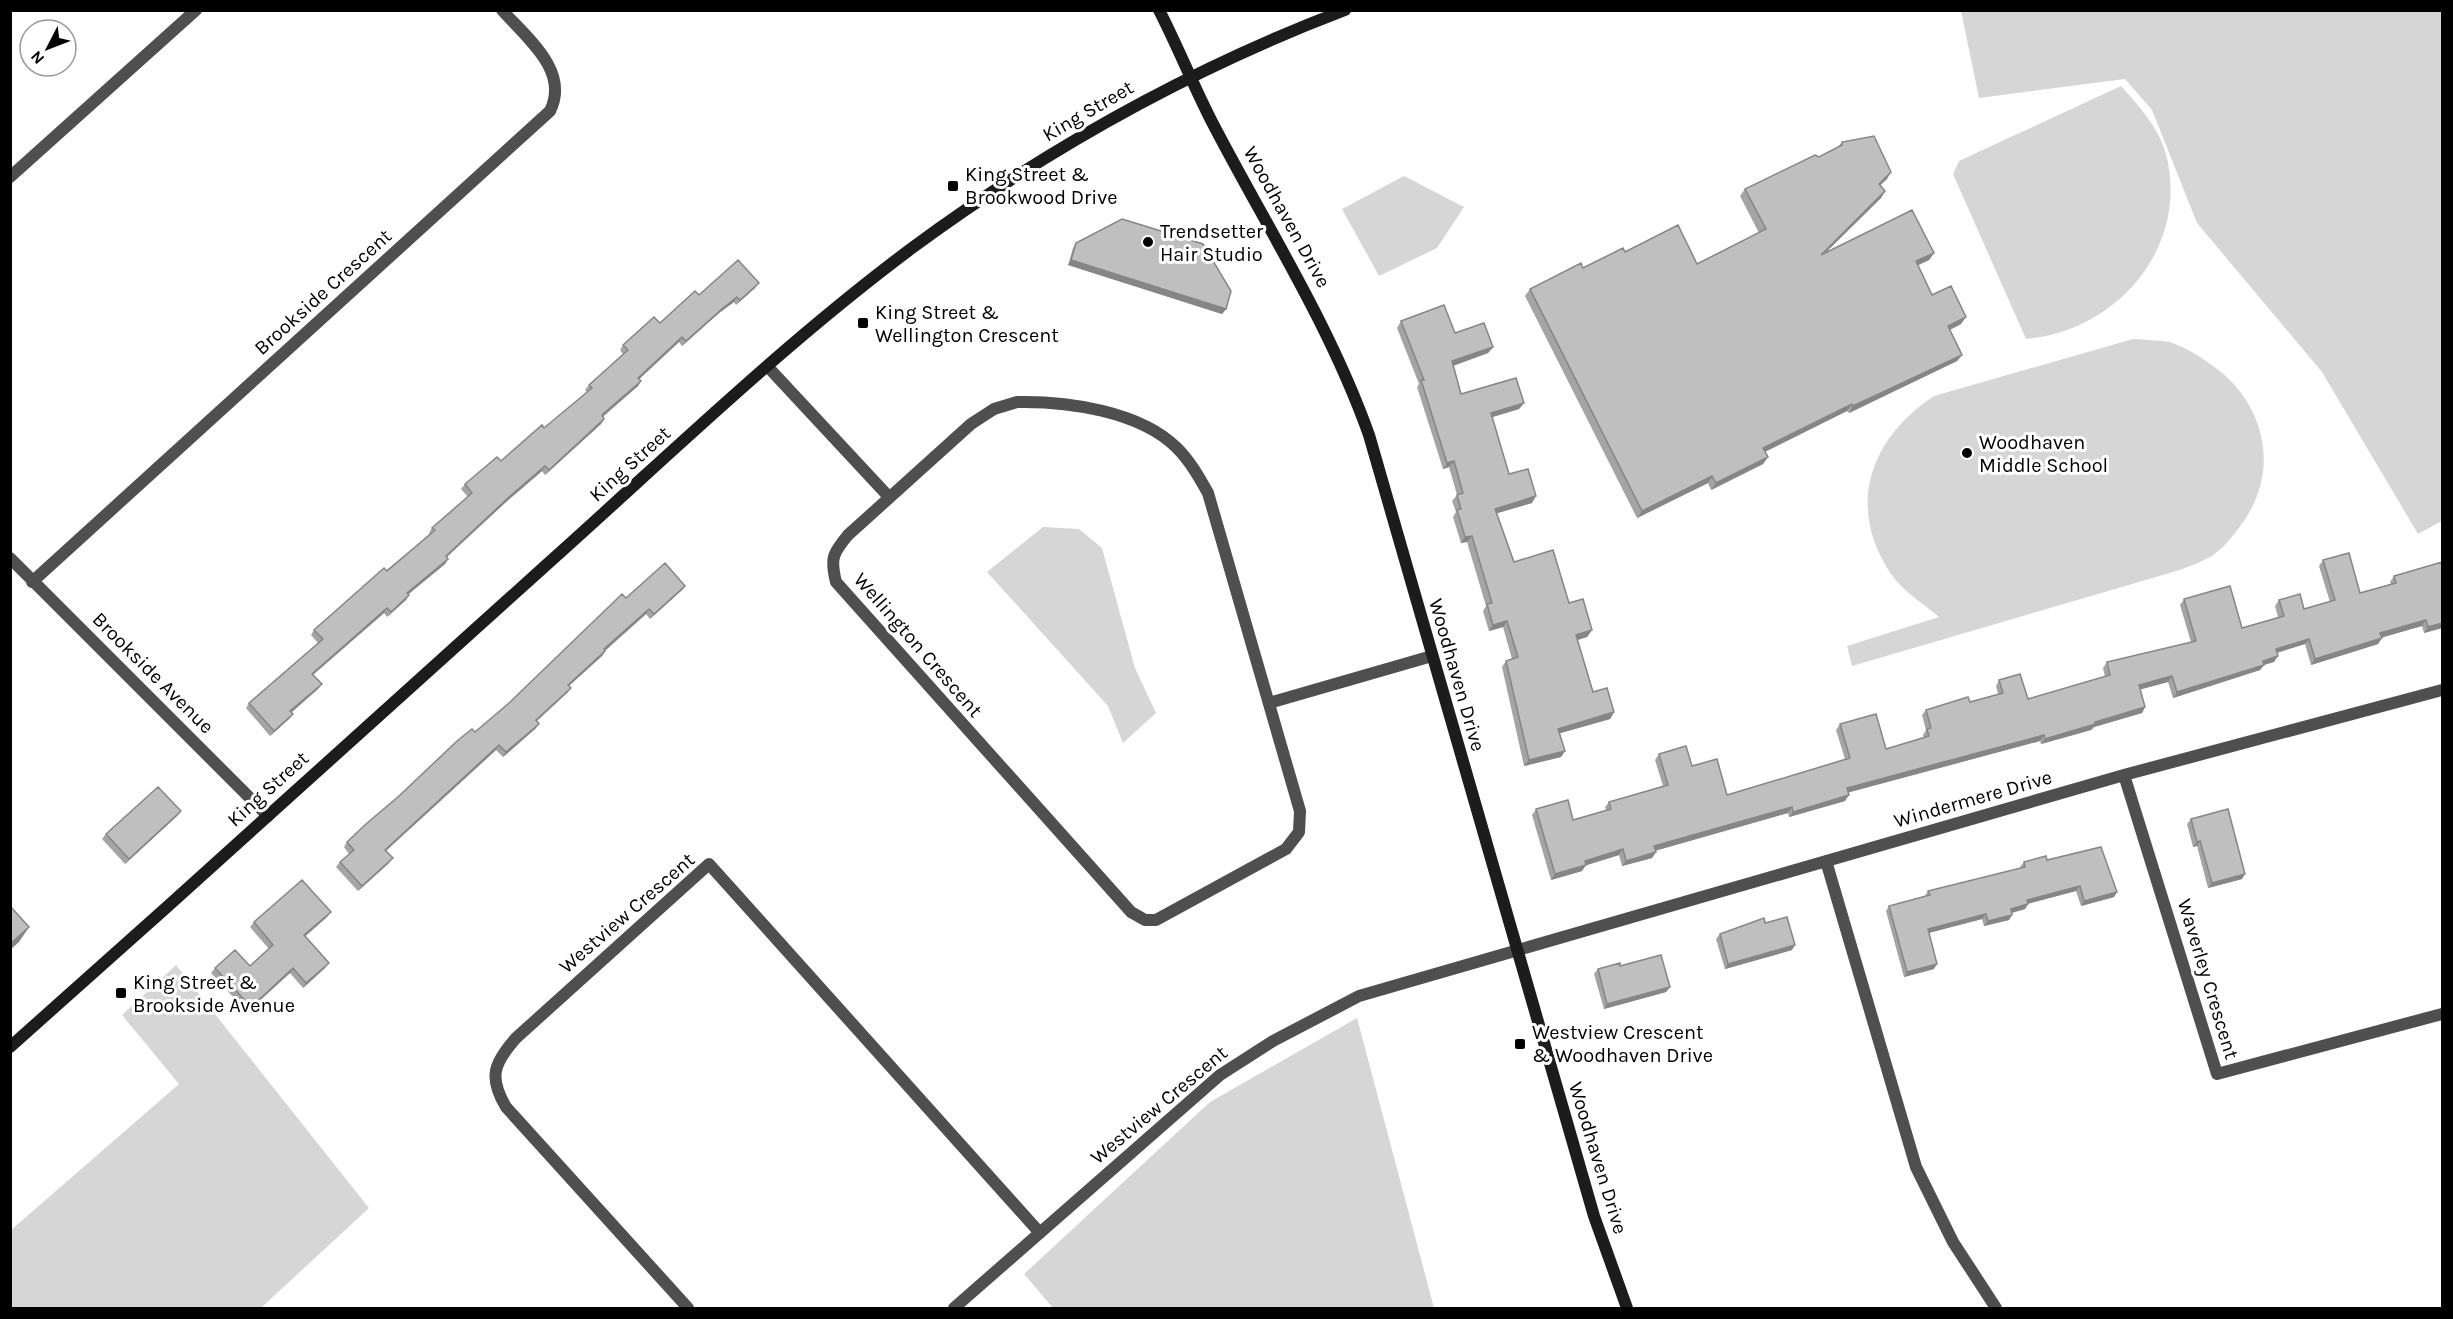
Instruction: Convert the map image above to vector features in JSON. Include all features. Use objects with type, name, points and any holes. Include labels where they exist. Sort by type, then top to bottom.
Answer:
[{"type":"street","points":[[10,177],[196,10]]},
{"type":"street","name":"Brookside Crescent","points":[[32,582],[550,111],[557,91],[549,66],[502,10]]},
{"type":"street","name":"Woodhaven Drive","points":[[1159,10],[1211,120],[1332,342],[1352,387],[1369,435],[1593,1216],[1627,1308]]},
{"type":"street","name":"King Street","points":[[10,1047],[768,367],[909,251],[975,204],[1080,137],[1191,76],[1345,10]]},
{"type":"street","points":[[768,367],[889,497]]},
{"type":"street","name":"Wellington Crescent","points":[[1017,402],[1065,403],[1149,427],[1176,447],[1193,468],[1208,493],[1269,703],[1300,811],[1299,832],[1286,849],[1165,916],[1144,920],[1131,912],[836,582],[831,563],[837,548],[889,497],[971,424],[994,409],[1017,402]]},
{"type":"street","name":"Brookside Avenue","points":[[10,558],[268,816]]},
{"type":"street","points":[[1269,703],[1432,656]]},
{"type":"street","name":"Windermere Drive","points":[[1516,950],[2124,775],[2442,690]]},
{"type":"street","name":"Waverley Crescent","points":[[2124,775],[2217,1074],[2442,1014]]},
{"type":"street","points":[[1826,861],[1916,1167],[1953,1242],[1996,1308]]},
{"type":"street","name":"Westview Crescent","points":[[688,1308],[506,1107],[497,1091],[495,1068],[503,1053],[516,1038],[709,864],[1040,1233]]},
{"type":"street","name":"Westview Crescent","points":[[954,1308],[1201,1091],[1241,1060],[1359,996],[1516,950]]},
{"type":"shaded area","points":[[1961,11],[2442,11],[2442,521],[2418,534],[2322,372],[2197,223],[2152,110],[2125,79],[1979,98]]},
{"type":"shaded area","points":[[2121,86],[2159,135],[2166,154],[2171,188],[2167,221],[2156,251],[2139,278],[2117,301],[2090,320],[2059,333],[2026,339],[1953,174],[1959,161]]},
{"type":"shaded area","points":[[1404,176],[1464,207],[1437,248],[1379,276],[1342,209]]},
{"type":"shaded area","points":[[2133,339],[2169,342],[2203,359],[2231,381],[2245,399],[2256,419],[2262,440],[2264,461],[2261,483],[2253,504],[2231,538],[2210,557],[2180,570],[1852,666],[1847,646],[1939,617],[1907,592],[1891,574],[1877,549],[1870,524],[1868,500],[1871,476],[1880,454],[1894,433],[1912,413],[1934,396]]},
{"type":"shaded area","points":[[1043,527],[1079,529],[1102,548],[1135,668],[1156,713],[1123,743],[1108,706],[987,572]]},
{"type":"shaded area","points":[[176,965],[369,1208],[261,1308],[11,1308],[11,1230],[179,1084],[122,1015]]},
{"type":"shaded area","points":[[1357,1018],[1434,1308],[1053,1308],[1024,1274],[1210,1102]]},
{"type":"building","points":[[1874,136],[1891,172],[1879,184],[1885,191],[1821,255],[1912,210],[1934,253],[1916,261],[1932,295],[1951,286],[1966,317],[1948,326],[1962,355],[1853,406],[1852,404],[1763,448],[1768,457],[1716,483],[1712,476],[1642,511],[1530,289],[1581,263],[1583,268],[1623,248],[1625,252],[1678,225],[1697,264],[1766,229],[1745,189],[1815,155],[1819,157],[1842,145],[1842,142]]},
{"type":"building","points":[[1122,219],[1203,244],[1231,291],[1226,309],[1071,260],[1076,243]]},
{"type":"building","points":[[738,260],[759,283],[740,300],[737,297],[723,308],[686,341],[682,337],[638,378],[641,381],[602,415],[604,419],[549,470],[545,466],[446,556],[448,559],[407,593],[409,595],[391,612],[387,608],[312,674],[322,684],[290,711],[293,714],[274,731],[249,703],[323,639],[314,630],[384,568],[387,571],[435,530],[432,528],[472,493],[465,484],[497,457],[501,461],[542,425],[544,428],[592,388],[589,385],[628,350],[623,345],[654,317],[660,323],[695,291],[699,295]]},
{"type":"building","points":[[1444,305],[1455,333],[1484,323],[1493,347],[1452,361],[1461,394],[1516,378],[1524,403],[1491,413],[1509,474],[1528,469],[1536,496],[1495,509],[1514,562],[1553,550],[1569,603],[1583,599],[1592,630],[1576,635],[1593,692],[1607,688],[1614,712],[1558,729],[1565,751],[1529,760],[1506,661],[1518,657],[1507,621],[1493,625],[1487,604],[1492,603],[1472,536],[1465,537],[1457,510],[1461,509],[1457,495],[1463,493],[1454,461],[1447,463],[1421,380],[1424,380],[1401,321]]},
{"type":"building","points":[[2349,553],[2360,593],[2396,583],[2394,576],[2442,562],[2442,623],[2428,627],[2426,620],[2380,633],[2382,638],[2315,659],[2309,639],[2276,649],[2278,656],[2263,661],[2264,665],[2177,692],[2172,676],[2139,685],[2145,707],[2095,722],[2095,724],[2045,739],[2044,735],[1847,788],[1849,795],[1793,812],[1792,807],[1654,846],[1656,852],[1626,861],[1623,849],[1585,861],[1586,865],[1555,874],[1536,809],[1568,800],[1573,820],[1611,809],[1609,802],[1668,785],[1659,754],[1686,746],[1692,766],[1717,759],[1727,795],[1850,758],[1840,724],[1876,714],[1886,749],[1929,736],[1927,729],[1931,728],[1926,710],[1968,697],[1970,702],[2003,693],[1999,680],[2020,674],[2028,699],[2110,675],[2107,662],[2196,641],[2184,599],[2230,586],[2242,628],[2284,616],[2279,600],[2300,594],[2304,609],[2335,600],[2323,560]]},
{"type":"building","points":[[665,563],[685,586],[654,614],[649,609],[604,649],[605,651],[568,685],[571,688],[536,720],[539,724],[506,752],[499,745],[385,850],[393,858],[362,886],[340,862],[354,850],[347,842],[457,741],[472,729],[475,732],[509,703],[622,594],[626,598]]},
{"type":"building","points":[[158,787],[181,811],[129,859],[106,834]]},
{"type":"building","points":[[2228,809],[2245,874],[2212,883],[2191,819]]},
{"type":"building","points":[[2101,847],[2117,892],[2084,901],[2080,886],[2027,900],[2028,904],[2011,909],[2012,915],[1988,921],[1986,914],[1928,929],[1937,964],[1907,972],[1889,906],[1930,895],[1928,891],[2025,867],[2024,862],[2046,856],[2047,860]]},
{"type":"building","points":[[302,880],[331,912],[304,935],[329,963],[306,983],[293,968],[251,1007],[215,968],[235,950],[250,966],[273,945],[254,922]]},
{"type":"building","points":[[10,906],[29,927],[10,944]]},
{"type":"building","points":[[1787,917],[1795,945],[1728,964],[1720,934],[1764,918],[1765,923]]},
{"type":"building","points":[[1661,955],[1670,987],[1607,1004],[1598,969],[1620,963],[1620,966]]},
{"type":"place","name":"King Street & Brookwood Drive","points":[[953,186]]},
{"type":"place","name":"Trendsetter Hair Studio","points":[[1148,242]]},
{"type":"place","name":"King Street & Wellington Crescent","points":[[863,323]]},
{"type":"place","name":"Woodhaven Middle School","points":[[1967,453]]},
{"type":"place","name":"King Street & Brookside Avenue","points":[[121,993]]},
{"type":"place","name":"Westview Crescent & Woodhaven Drive","points":[[1520,1044]]}]
